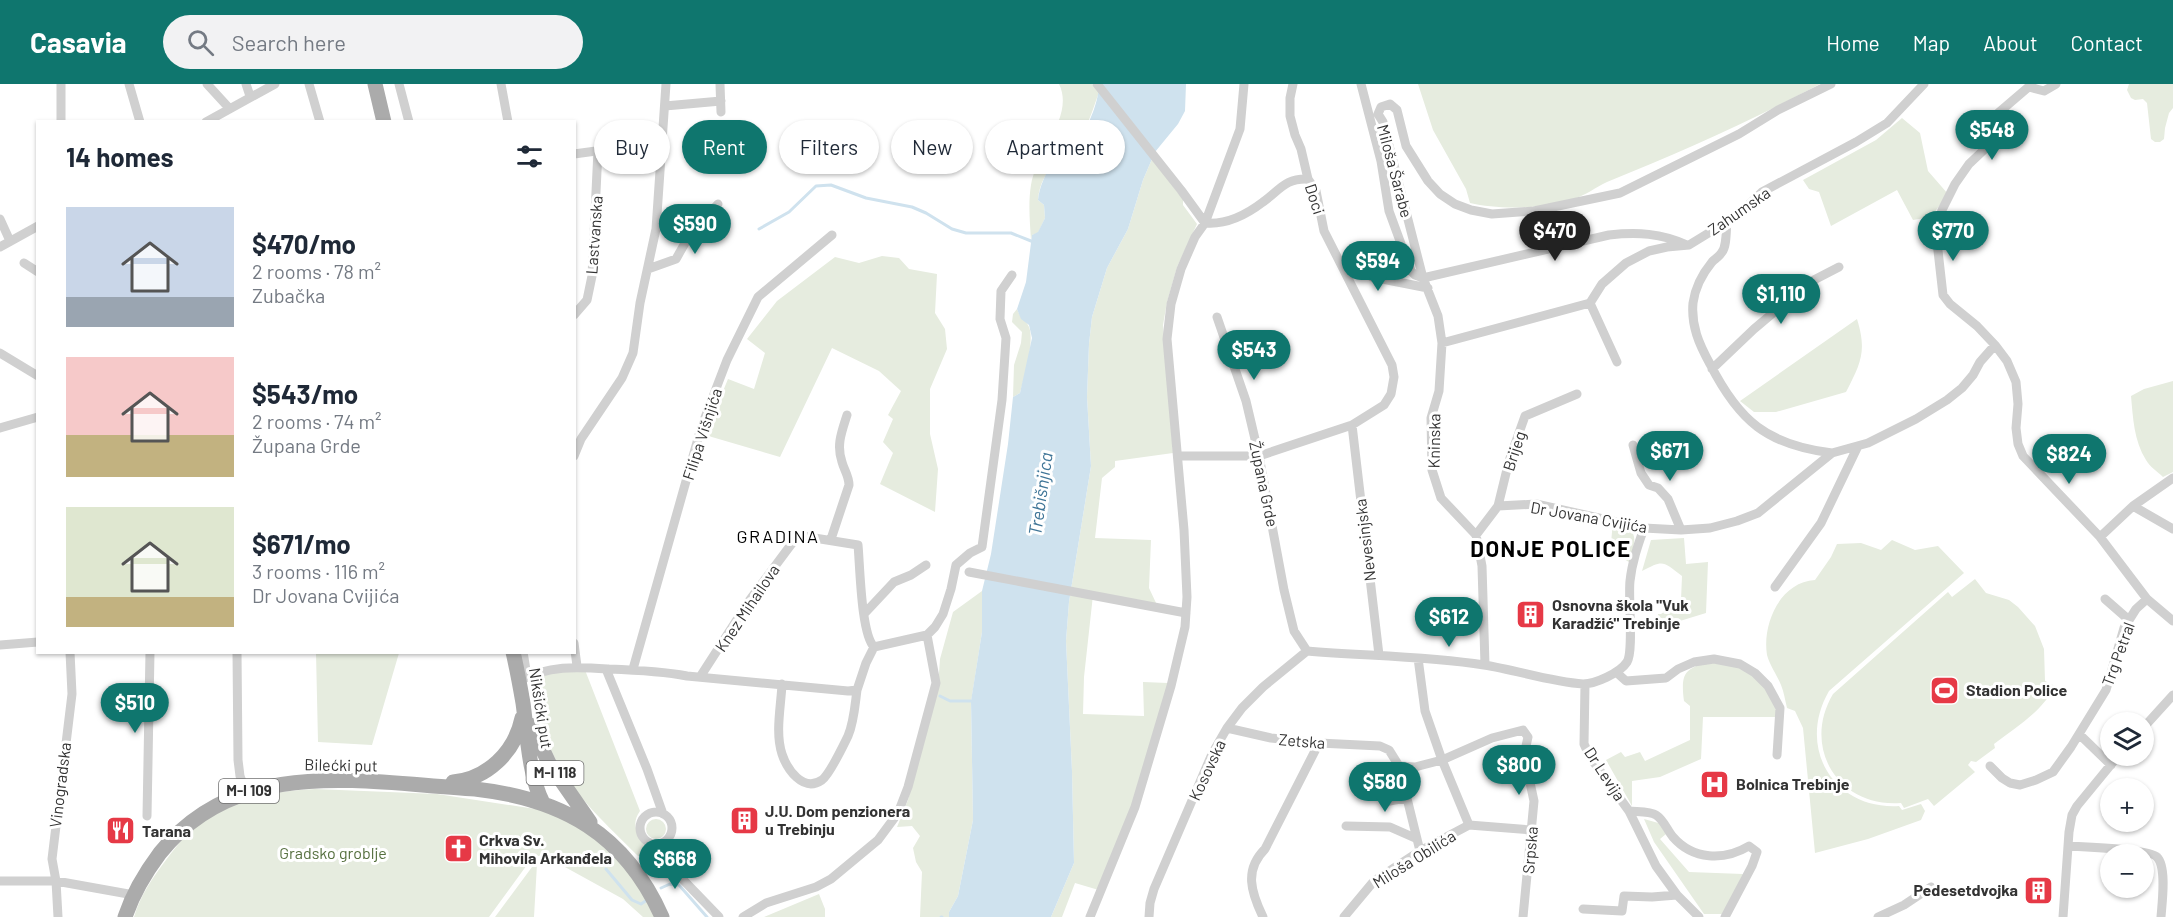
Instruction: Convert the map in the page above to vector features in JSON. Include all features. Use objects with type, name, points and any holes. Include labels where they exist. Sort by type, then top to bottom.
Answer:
[{"type":"main road","points":[[375,84],[384,120]]},
{"type":"main road","name":"Nikšićki put","points":[[514,654],[523,679],[523,706],[534,776],[538,794],[543,803]]},
{"type":"main road","points":[[430,787],[466,781],[489,769],[509,749],[517,736],[523,706]]},
{"type":"main road","name":"M-I 118","points":[[523,706],[549,764],[568,794],[598,833]]},
{"type":"main road","name":"Bilećki put","points":[[125,917],[134,895],[154,861],[183,829],[209,810],[246,792],[271,785],[309,781],[364,782],[494,791],[543,803]]},
{"type":"main road","name":"M-I 118","points":[[543,803],[565,811],[598,833],[626,858],[643,880],[662,917]]},
{"type":"street","points":[[61,84],[61,120]]},
{"type":"street","points":[[129,84],[139,120]]},
{"type":"street","points":[[207,84],[229,108]]},
{"type":"street","points":[[246,84],[250,96]]},
{"type":"street","points":[[209,120],[275,84]]},
{"type":"street","points":[[309,84],[319,120]]},
{"type":"street","points":[[399,84],[408,120]]},
{"type":"street","points":[[501,84],[508,120]]},
{"type":"street","points":[[664,120],[666,84]]},
{"type":"street","points":[[720,84],[721,112]]},
{"type":"street","points":[[1097,84],[1205,223]]},
{"type":"street","points":[[1090,917],[1135,807],[1171,686],[1185,627],[1184,530],[1167,339],[1170,304],[1188,251],[1205,223],[1240,129],[1244,84]]},
{"type":"street","name":"Doci","points":[[1178,456],[1259,456],[1352,425],[1384,405],[1391,394],[1394,377],[1392,365],[1324,231],[1316,191],[1308,179],[1290,116],[1293,84]]},
{"type":"street","name":"Miloša Šarabe","points":[[1361,84],[1381,162],[1389,212],[1406,262],[1415,275],[1423,278]]},
{"type":"street","name":"Miloša Šarabe","points":[[1423,278],[1383,122],[1378,114],[1385,104],[1390,104],[1397,110],[1406,146],[1414,162],[1434,187],[1455,204],[1492,214],[1534,211],[1620,193],[1739,134],[1778,110],[1831,84]]},
{"type":"street","name":"Zahumska","points":[[1590,303],[1602,284],[1626,263],[1649,251],[1689,245],[1738,215],[1762,192],[1887,123],[1924,84]]},
{"type":"street","points":[[2056,84],[2044,91],[2030,85],[1997,114],[1992,124],[1988,147],[1969,164],[1955,184],[1942,210],[1936,233],[1943,294],[1950,304],[1977,326],[2007,361],[2018,393],[2016,428],[2018,444],[2023,456],[2100,537],[2147,599],[2173,621]]},
{"type":"street","points":[[665,106],[721,101]]},
{"type":"street","points":[[576,154],[594,151]]},
{"type":"street","name":"Lastvanska","points":[[576,313],[587,300],[592,276],[597,174]]},
{"type":"street","points":[[576,451],[581,439],[622,378],[633,353],[656,229],[660,174]]},
{"type":"street","points":[[1205,223],[1221,223],[1236,218],[1262,203],[1289,181],[1308,179]]},
{"type":"street","points":[[648,270],[676,259],[689,237],[718,204]]},
{"type":"street","points":[[0,219],[10,241]]},
{"type":"street","points":[[1727,221],[1723,252],[1703,274],[1693,302],[1696,334],[1712,369],[1731,400],[1760,429],[1779,441],[1804,450],[1832,453]]},
{"type":"street","points":[[0,247],[36,227]]},
{"type":"street","points":[[1423,278],[1609,235],[1639,232],[1668,237],[1689,245]]},
{"type":"street","name":"Filipa Višnjića","points":[[633,669],[701,428],[727,360],[758,297],[832,235]]},
{"type":"street","points":[[1339,260],[1348,262],[1372,277],[1428,288]]},
{"type":"street","points":[[24,263],[36,271]]},
{"type":"street","points":[[1712,369],[1810,282],[1839,267]]},
{"type":"street","points":[[782,684],[779,738],[781,753],[797,779],[804,783],[821,780],[827,774],[848,736],[857,690],[874,647],[927,635],[943,614],[956,566],[970,553],[982,547],[1002,400],[1006,338],[1000,319],[1001,291],[1012,275]]},
{"type":"street","name":"Kninska","points":[[1423,278],[1438,316],[1442,343],[1439,391],[1431,418],[1432,470],[1441,498],[1476,535]]},
{"type":"street","points":[[1442,343],[1590,303],[1617,362]]},
{"type":"street","name":"Župana Grde","points":[[1217,317],[1246,401],[1294,631],[1307,651]]},
{"type":"street","name":"Dr Jovana Cvijića","points":[[1498,506],[1536,504],[1644,528],[1681,530],[1710,528],[1758,513],[1832,453],[1857,448],[1916,419],[1947,400],[1962,388],[1995,345]]},
{"type":"street","points":[[0,353],[36,375]]},
{"type":"street","name":"Brijeg","points":[[1476,535],[1498,506],[1509,461],[1525,416],[1577,394]]},
{"type":"street","points":[[831,539],[849,484],[839,452],[840,438],[847,415]]},
{"type":"street","points":[[0,428],[36,418]]},
{"type":"street","name":"Nevesinjska","points":[[1352,425],[1379,654]]},
{"type":"street","points":[[1633,445],[1641,473],[1649,484],[1658,488],[1668,499],[1681,530]]},
{"type":"street","points":[[1775,587],[1821,523],[1857,448]]},
{"type":"street","points":[[2100,537],[2133,506],[2173,478]]},
{"type":"street","points":[[2133,506],[2173,529]]},
{"type":"street","points":[[1307,651],[1379,654],[1485,665],[1585,684],[1616,672],[1629,659],[1630,577],[1644,528]]},
{"type":"street","points":[[1476,535],[1482,566],[1485,665]]},
{"type":"street","name":"Knez Mihailova","points":[[700,677],[749,601],[793,542],[802,536],[858,544],[864,614],[870,643],[874,647]]},
{"type":"street","points":[[864,614],[894,582],[926,565]]},
{"type":"street","points":[[969,572],[1186,613]]},
{"type":"street","points":[[2106,599],[2129,620]]},
{"type":"street","name":"Trg Petral","points":[[1990,766],[2002,778],[2020,785],[2053,772],[2106,690],[2124,628],[2147,599]]},
{"type":"street","points":[[742,917],[766,903],[831,879],[878,840],[898,813],[908,787],[936,684],[927,635]]},
{"type":"street","points":[[0,645],[36,642]]},
{"type":"street","name":"Kosovska","points":[[1149,917],[1150,903],[1155,889],[1212,754],[1227,728],[1242,708],[1263,687],[1307,651]]},
{"type":"street","name":"Vinogradska","points":[[58,917],[52,859],[72,693],[70,654]]},
{"type":"street","points":[[147,816],[150,654]]},
{"type":"street","points":[[237,654],[238,760],[240,776],[246,792]]},
{"type":"street","name":"Nikšićki put","points":[[523,654],[523,679]]},
{"type":"street","points":[[575,654],[577,666]]},
{"type":"street","points":[[1418,658],[1425,711],[1469,825]]},
{"type":"street","points":[[1616,672],[1626,681],[1666,678],[1678,669],[1694,662],[1714,659],[1740,664],[1755,673],[1768,686],[1780,708],[1778,755]]},
{"type":"street","name":"Knez Mihailova","points":[[523,679],[551,669],[577,666],[857,690]]},
{"type":"street","points":[[606,669],[663,814],[670,822],[671,833],[665,842],[654,845]]},
{"type":"street","name":"Dr Levija","points":[[1585,684],[1584,744],[1590,757],[1629,811],[1656,866],[1677,895],[1699,917]]},
{"type":"street","points":[[2154,716],[2173,695]]},
{"type":"street","name":"Zetska","points":[[1227,728],[1271,738],[1380,746],[1389,750],[1399,766]]},
{"type":"street","name":"Srpska","points":[[1442,760],[1492,738],[1523,730],[1528,737],[1524,755],[1534,801],[1523,917]]},
{"type":"street","points":[[2079,734],[2100,754]]},
{"type":"street","points":[[1263,917],[1253,897],[1251,874],[1254,862],[1265,849],[1319,743]]},
{"type":"street","points":[[1420,852],[1399,766],[1415,767],[1442,760]]},
{"type":"street","points":[[2063,917],[2072,815],[2110,766]]},
{"type":"street","points":[[1384,802],[1406,798]]},
{"type":"street","points":[[1629,811],[1655,814],[1672,837],[1687,849],[1699,854],[1717,857],[1749,846],[1757,852],[1725,917]]},
{"type":"street","points":[[663,814],[658,812],[648,814],[641,821],[640,831],[644,840],[654,845],[662,858],[719,917]]},
{"type":"street","name":"Miloša Obilića","points":[[1344,917],[1374,881],[1469,825],[1532,830]]},
{"type":"street","points":[[1346,826],[1390,827],[1415,838]]},
{"type":"street","points":[[2068,846],[2144,852],[2158,857],[2162,869],[2161,917]]},
{"type":"street","points":[[0,881],[56,881],[134,895]]},
{"type":"street","points":[[1878,917],[1904,905],[1931,887]]},
{"type":"street","points":[[1583,909],[1622,911],[1624,896],[1677,895]]},
{"type":"green space","points":[[1059,84],[1092,84],[1099,92],[1089,120],[1059,120],[1063,96]]},
{"type":"green space","points":[[1418,84],[1820,84],[1741,124],[1607,182],[1578,197],[1536,207],[1508,207],[1470,203],[1466,189],[1433,130]]},
{"type":"green space","points":[[2129,84],[2173,84],[2173,108],[2169,113],[2164,139],[2160,142],[2151,139],[2147,103],[2143,99],[2131,98],[2127,90]]},
{"type":"green space","points":[[1902,118],[1920,133],[1928,171],[1948,194],[1931,217],[1913,220],[1897,190],[1831,226],[1819,192],[1809,189],[1803,180],[1876,140]]},
{"type":"green space","points":[[1152,159],[1183,199],[1183,205],[1197,224],[1177,267],[1163,325],[1173,453],[1115,461],[1115,467],[1102,478],[1095,538],[1151,540],[1149,588],[1157,605],[1093,595],[1084,677],[1083,714],[1144,716],[1143,682],[1168,683],[1135,807],[1102,891],[1075,883],[1062,917],[1051,917],[1074,863],[1066,641],[1069,602],[1091,466],[1087,397],[1092,317],[1107,268],[1128,229]]},
{"type":"green space","points":[[1034,174],[1047,174],[1040,188],[1038,200],[1044,205],[1045,218],[1038,233],[1032,235],[1031,241],[1029,206]]},
{"type":"green space","points":[[882,256],[899,258],[909,269],[937,274],[935,313],[945,329],[947,349],[930,389],[930,434],[938,469],[935,512],[880,484],[893,453],[883,442],[893,419],[888,415],[901,391],[879,371],[832,348],[780,457],[705,435],[728,379],[754,389],[765,353],[747,339],[777,301],[835,257],[859,263]]},
{"type":"green space","points":[[1017,309],[1028,325],[1031,339],[1020,393],[1013,397],[1014,365],[1022,332],[1012,322],[1013,314]]},
{"type":"green space","points":[[1857,319],[1862,340],[1861,357],[1846,392],[1776,412],[1754,412],[1740,401]]},
{"type":"green space","points":[[2173,381],[2173,472],[2163,477],[2148,463],[2142,453],[2135,429],[2131,396],[2144,389]]},
{"type":"green space","points":[[1613,521],[1628,528],[1634,535],[1634,546],[1629,562],[1602,546],[1611,543]]},
{"type":"green space","points":[[1684,538],[1686,564],[1708,562],[1706,613],[1657,628],[1658,614],[1681,600],[1682,576],[1663,564],[1642,571],[1651,540]]},
{"type":"green space","points":[[1892,540],[1915,550],[1938,546],[1964,573],[1829,691],[1820,712],[1817,734],[1820,753],[1827,771],[1840,786],[1856,798],[1876,805],[1899,806],[1902,810],[1921,804],[1925,811],[1921,820],[1868,839],[1815,853],[1803,728],[1795,711],[1787,708],[1782,688],[1768,659],[1767,630],[1783,596],[1792,588],[1815,580],[1837,544],[1861,543],[1881,550]]},
{"type":"green space","name":"Stadion Police","points":[[1975,579],[1986,593],[2009,600],[2018,607],[2035,626],[2044,649],[2045,681],[2055,686],[2043,704],[1994,744],[1995,748],[1976,762],[1971,761],[1968,765],[1975,772],[1934,806],[1928,799],[1904,808],[1901,803],[1879,802],[1860,796],[1844,785],[1832,771],[1824,754],[1821,735],[1824,714],[1833,694],[1948,592],[1952,597]]},
{"type":"green space","points":[[982,591],[982,632],[971,702],[973,820],[958,896],[949,912],[949,917],[920,917],[922,872],[916,862],[913,848],[920,836],[912,826],[897,827],[908,800],[938,687],[940,659],[953,612]]},
{"type":"green space","points":[[316,654],[399,654],[372,745],[318,742]]},
{"type":"green space","points":[[1713,661],[1737,666],[1758,680],[1769,694],[1777,717],[1703,717],[1701,759],[1660,777],[1632,781],[1632,806],[1606,760],[1621,752],[1625,757],[1640,752],[1645,761],[1690,740],[1690,706],[1684,701],[1684,677],[1691,669]]},
{"type":"green space","points":[[585,670],[640,811],[635,823],[647,856],[638,856],[590,808],[565,774],[545,735],[534,696],[535,684],[546,674]]},
{"type":"green space","name":"Gradsko groblje","points":[[315,789],[437,794],[555,812],[572,821],[621,859],[659,917],[643,917],[623,899],[545,856],[537,856],[532,858],[489,917],[134,917],[143,894],[156,873],[183,838],[199,823],[229,806],[263,795]]},
{"type":"green space","points":[[656,819],[663,822],[666,829],[663,836],[656,839],[649,836],[646,829],[649,822]]},
{"type":"green space","points":[[1644,819],[1662,824],[1666,834],[1660,839],[1689,872],[1743,874],[1724,914],[1704,914],[1654,842]]},
{"type":"green space","points":[[537,864],[534,917],[495,917],[532,867]]},
{"type":"green space","points":[[819,894],[825,909],[825,917],[764,917]]},
{"type":"water","name":"Trebišnjica","points":[[1099,84],[1186,84],[1185,111],[1178,124],[1155,152],[1143,180],[1128,229],[1107,268],[1092,317],[1087,397],[1091,466],[1069,602],[1066,641],[1074,863],[1051,917],[949,917],[949,912],[958,896],[973,820],[971,701],[982,632],[982,591],[991,554],[1013,397],[1020,393],[1032,338],[1029,325],[1021,319],[1017,309],[1026,282],[1032,235],[1038,232],[1045,218],[1044,205],[1038,200],[1041,185],[1047,174],[1125,174],[1125,120],[1090,120]]},
{"type":"waterway","points":[[759,229],[789,212],[816,186],[831,185],[866,198],[912,207],[952,229],[966,233],[1011,233],[1031,241]]},
{"type":"waterway","points":[[940,696],[950,701],[971,701]]},
{"type":"waterway","points":[[606,869],[632,900],[641,904],[647,900]]},
{"type":"waterway","points":[[661,888],[670,884],[679,885],[707,917]]},
{"type":"place","name":"Osnovna škola \"Vuk Karadžić\" Trebinje","points":[[1531,614]]},
{"type":"place","name":"Stadion Police","points":[[1945,690]]},
{"type":"place","name":"Bolnica Trebinje","points":[[1715,784]]},
{"type":"place","name":"J.U. Dom penzionera u Trebinju","points":[[744,820]]},
{"type":"place","name":"Tarana","points":[[121,831]]},
{"type":"place","name":"Crkva Sv. Mihovila Arkanđela","points":[[458,849]]},
{"type":"place","name":"Pedesetdvojka","points":[[2039,890]]},
{"type":"district","name":"GRADINA","points":[[778,537]]},
{"type":"district","name":"DONJE POLICE","points":[[1551,549]]}]
